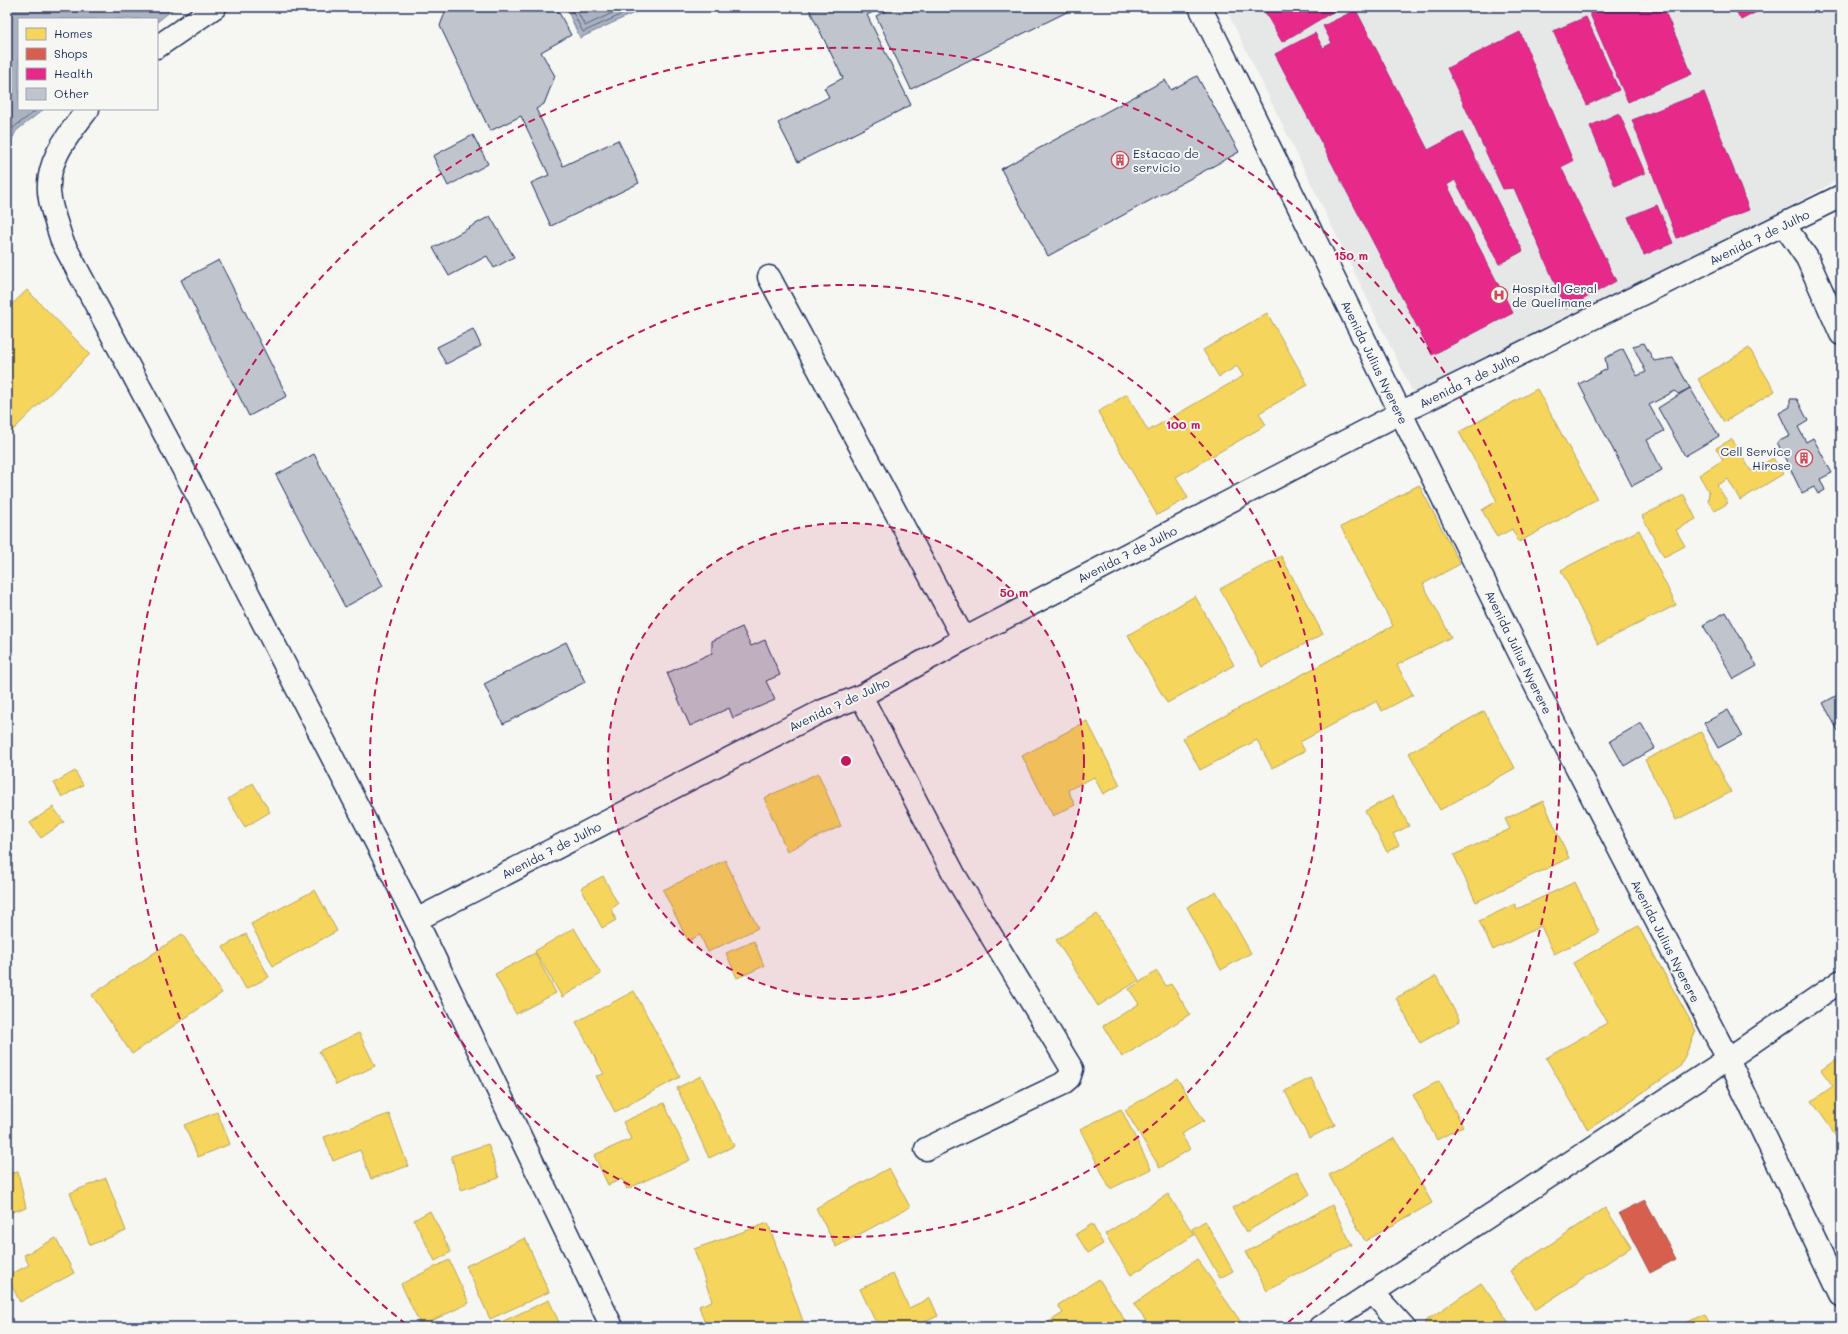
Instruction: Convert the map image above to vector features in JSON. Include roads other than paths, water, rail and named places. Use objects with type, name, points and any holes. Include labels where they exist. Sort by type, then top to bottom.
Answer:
[{"type":"street","points":[[158,46],[215,7]]},
{"type":"street","name":"Avenida Julius Nyerere","points":[[1200,7],[1318,242],[1400,413],[1563,742],[1728,1060],[1841,1295]]},
{"type":"street","points":[[87,110],[64,140],[49,175],[50,199],[62,241],[212,522],[416,920],[612,1327]]},
{"type":"street","name":"Avenida 7 de Julho","points":[[416,920],[820,712],[861,696],[964,639],[1400,413],[1841,196]]},
{"type":"street","points":[[1784,225],[1807,258],[1841,334]]},
{"type":"street","points":[[769,277],[964,639]]},
{"type":"street","points":[[861,696],[954,876],[1072,1069],[1069,1078],[1062,1084],[926,1149]]},
{"type":"street","points":[[1320,1327],[1728,1060],[1841,981]]},
{"type":"street","points":[[1372,1292],[1404,1327]]},
{"type":"water","points":[[7,7],[176,7],[158,21],[158,18],[18,18],[18,110],[43,110],[16,131],[7,150]]},
{"type":"water","points":[[566,7],[633,7],[636,12],[580,38]]},
{"type":"place","name":"Estacao de servicio","points":[[1120,160]]},
{"type":"place","name":"Hospital Geral de Quelimane","points":[[1499,295]]},
{"type":"place","name":"Cell Service Hirose","points":[[1804,458]]}]
